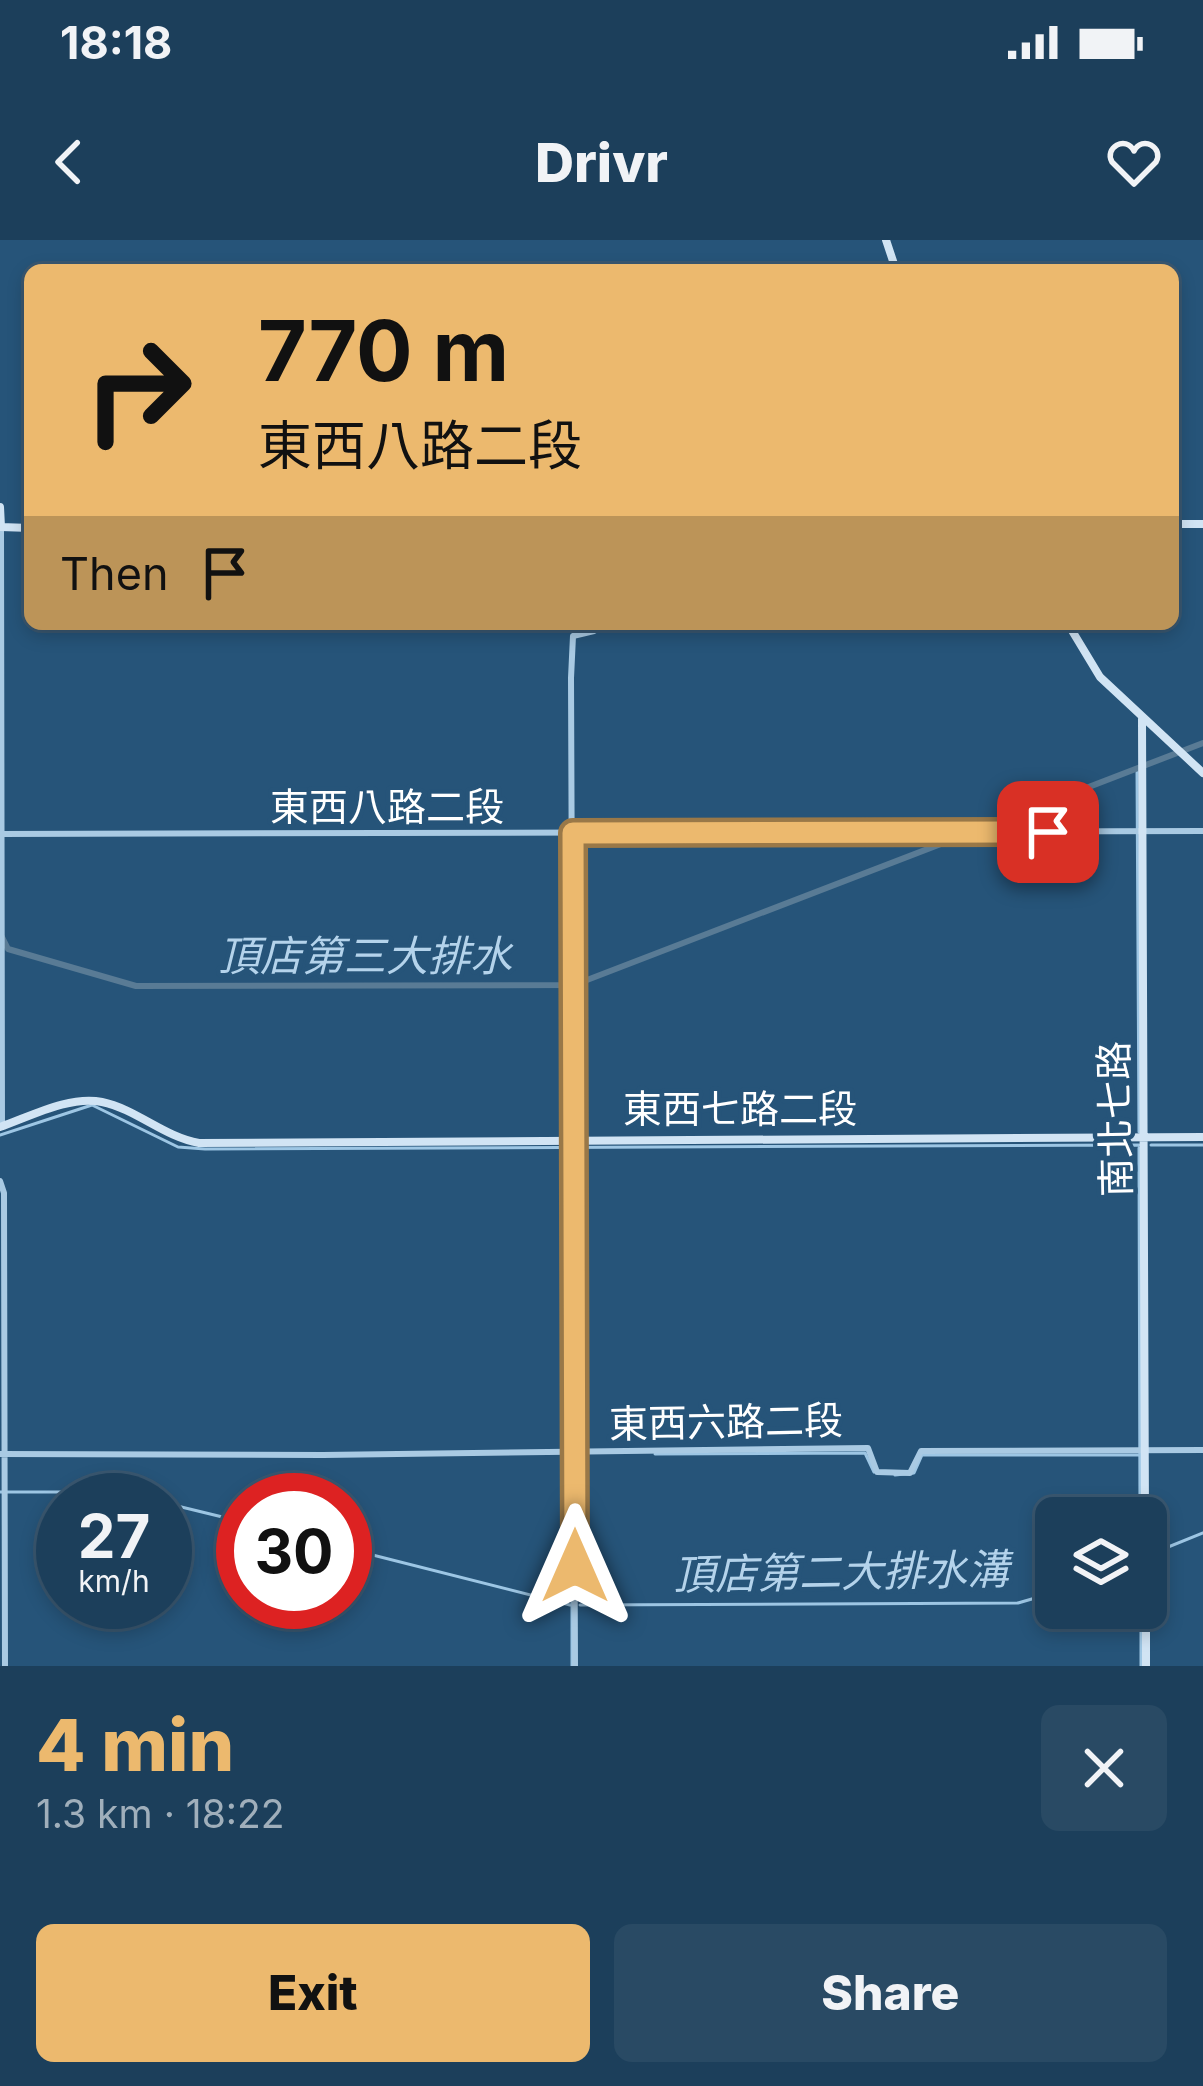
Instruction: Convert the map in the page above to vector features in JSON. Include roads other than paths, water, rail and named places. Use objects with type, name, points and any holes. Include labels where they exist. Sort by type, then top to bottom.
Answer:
[{"type":"street","points":[[0,506],[1,1127]]},
{"type":"street","points":[[575,1666],[573,636],[594,630]]},
{"type":"street","points":[[1072,630],[1100,677],[1203,773]]},
{"type":"street","name":"南北七路","points":[[1142,719],[1145,1497]]},
{"type":"street","name":"東西八路二段","points":[[1,834],[1203,831]]},
{"type":"street","name":"東西七路二段","points":[[1,1127],[83,1101],[101,1102],[181,1140],[199,1143],[1203,1137]]},
{"type":"street","points":[[0,1181],[4,1193],[5,1666]]},
{"type":"street","name":"東西六路二段","points":[[2,1454],[868,1448],[877,1472],[910,1473],[921,1451],[1203,1450]]},
{"type":"street","points":[[1146,1629],[1146,1666]]},
{"type":"waterway","name":"頂店第三大排水","points":[[2,937],[8,949],[136,986],[574,985],[1203,743]]},
{"type":"waterway","points":[[1137,769],[1139,1132]]},
{"type":"waterway","points":[[0,1135],[92,1105],[178,1147],[205,1149],[1139,1145]]},
{"type":"waterway","points":[[1151,1145],[1203,1145]]},
{"type":"waterway","points":[[1139,1148],[1140,1497]]},
{"type":"waterway","points":[[655,1454],[865,1453],[874,1472]]},
{"type":"waterway","points":[[895,1475],[914,1473],[922,1455],[1139,1455]]},
{"type":"waterway","name":"頂店第二大排水溝","points":[[0,1492],[36,1492]]},
{"type":"waterway","name":"頂店第二大排水溝","points":[[192,1510],[216,1515]]},
{"type":"waterway","name":"頂店第二大排水溝","points":[[1167,1548],[1203,1533]]},
{"type":"waterway","name":"頂店第二大排水溝","points":[[372,1555],[570,1605]]},
{"type":"waterway","points":[[572,1578],[572,1666]]},
{"type":"waterway","name":"頂店第二大排水溝","points":[[580,1605],[1018,1603],[1035,1598]]},
{"type":"waterway","points":[[1141,1629],[1141,1666]]}]
